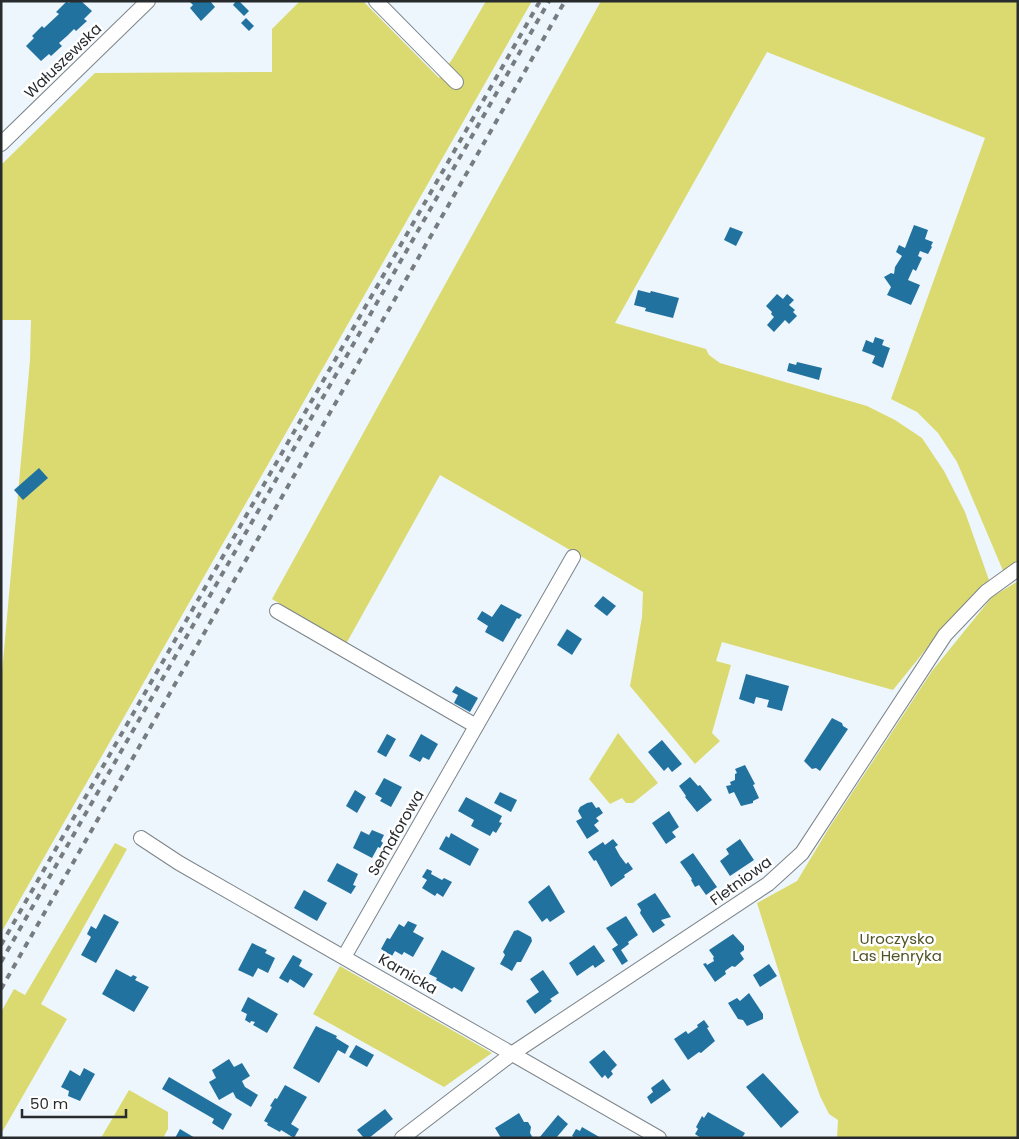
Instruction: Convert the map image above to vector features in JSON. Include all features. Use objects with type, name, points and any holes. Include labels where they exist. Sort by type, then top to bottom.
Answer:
[{"type":"street","name":"Wałuszewska","points":[[1,144],[148,1]]},
{"type":"street","points":[[376,1],[456,82]]},
{"type":"street","name":"Semaforowa","points":[[344,957],[573,556]]},
{"type":"street","name":"Fletniowa","points":[[402,1138],[513,1053],[768,884],[802,853],[945,635],[986,592],[1018,569]]},
{"type":"street","points":[[276,611],[476,726]]},
{"type":"street","name":"Karnicka","points":[[141,838],[179,863],[659,1138]]},
{"type":"green space","points":[[300,1],[363,1],[439,78],[453,58],[486,1],[532,1],[1,933],[1,684],[30,360],[31,320],[1,320],[1,165],[95,73],[272,72],[272,29]]},
{"type":"green space","points":[[601,1],[1018,1],[1018,559],[1004,573],[957,462],[938,433],[917,412],[891,399],[985,138],[767,52],[615,323],[706,349],[709,355],[720,363],[867,406],[895,420],[922,438],[944,471],[965,512],[989,580],[953,616],[893,690],[722,642],[716,661],[731,665],[712,733],[720,741],[695,764],[630,686],[642,617],[643,592],[440,475],[346,644],[272,599]]},
{"type":"green space","name":"Uroczysko Las Henryka","points":[[1018,581],[1018,1138],[837,1138],[838,1120],[829,1114],[820,1096],[757,903],[797,881],[829,828],[932,671],[992,597]]},
{"type":"green space","points":[[618,733],[658,783],[633,803],[626,803],[622,798],[610,804],[589,779]]},
{"type":"green space","points":[[115,843],[127,849],[41,1004],[67,1019],[1,1134],[1,1012],[14,989],[25,995]]},
{"type":"green space","points":[[340,966],[492,1053],[444,1087],[313,1014]]},
{"type":"green space","points":[[129,1090],[168,1112],[168,1129],[163,1138],[101,1138]]},
{"type":"building","points":[[67,1],[69,3],[71,1],[81,1],[92,11],[84,19],[87,21],[76,31],[74,29],[59,43],[62,46],[51,56],[49,54],[41,61],[26,46],[34,38],[32,36],[42,26],[44,28],[59,14],[56,12]]},
{"type":"building","points":[[189,1],[210,1],[215,7],[201,21],[190,8],[193,5]]},
{"type":"building","points":[[236,1],[239,1],[249,11],[244,16],[233,5]]},
{"type":"building","points":[[246,18],[254,26],[249,31],[241,23]]},
{"type":"building","points":[[914,225],[928,230],[925,239],[933,242],[928,254],[920,251],[918,256],[922,258],[916,271],[913,269],[908,280],[920,285],[911,305],[887,295],[891,287],[884,277],[891,273],[894,274],[895,267],[902,256],[896,252],[899,245],[905,248]]},
{"type":"building","points":[[730,227],[743,232],[736,246],[724,240]]},
{"type":"building","points":[[638,290],[650,293],[651,291],[679,298],[673,318],[645,311],[646,308],[634,305]]},
{"type":"building","points":[[777,294],[783,299],[787,294],[794,300],[789,305],[795,310],[793,312],[797,316],[789,324],[785,320],[774,332],[767,325],[774,317],[766,306]]},
{"type":"building","points":[[875,337],[884,340],[882,345],[890,348],[883,368],[872,363],[875,356],[862,351],[866,340],[873,343]]},
{"type":"building","points":[[797,362],[822,368],[819,380],[787,371],[789,363],[796,365]]},
{"type":"building","points":[[39,468],[48,478],[23,500],[14,490]]},
{"type":"building","points":[[603,596],[616,606],[607,616],[594,606]]},
{"type":"building","points":[[501,604],[522,615],[519,619],[517,618],[503,642],[485,632],[488,626],[477,619],[482,611],[492,617]]},
{"type":"building","points":[[567,629],[582,639],[572,655],[557,645]]},
{"type":"building","points":[[746,674],[789,686],[782,711],[767,707],[769,700],[756,697],[754,704],[739,699]]},
{"type":"building","points":[[456,686],[478,698],[470,712],[454,703],[458,695],[452,692]]},
{"type":"building","points":[[832,718],[842,723],[848,729],[820,771],[816,768],[812,769],[804,761]]},
{"type":"building","points":[[387,734],[396,739],[386,757],[377,752]]},
{"type":"building","points":[[421,734],[438,744],[429,760],[423,757],[420,762],[409,756]]},
{"type":"building","points":[[662,740],[682,764],[672,772],[668,767],[664,771],[648,752]]},
{"type":"building","points":[[745,765],[755,784],[753,785],[759,798],[753,801],[753,803],[741,806],[734,792],[729,794],[726,786],[731,785],[730,782],[735,780],[735,774],[737,773],[735,769]]},
{"type":"building","points":[[690,777],[698,786],[700,785],[712,800],[697,812],[679,786]]},
{"type":"building","points":[[384,778],[402,787],[391,807],[380,801],[382,798],[375,794]]},
{"type":"building","points":[[355,790],[366,797],[357,813],[346,806]]},
{"type":"building","points":[[500,792],[517,800],[511,812],[494,803]]},
{"type":"building","points":[[466,797],[502,816],[499,822],[502,823],[496,833],[493,831],[490,836],[471,826],[474,820],[458,811]]},
{"type":"building","points":[[592,802],[603,813],[596,818],[599,821],[594,825],[599,831],[587,839],[576,821],[582,818],[578,811],[580,807]]},
{"type":"building","points":[[669,811],[679,827],[672,832],[676,837],[666,844],[652,823]]},
{"type":"building","points":[[372,830],[384,835],[381,841],[383,843],[380,848],[378,847],[372,858],[353,848],[361,831],[369,835]]},
{"type":"building","points":[[451,833],[479,849],[470,866],[439,849],[446,836],[449,838]]},
{"type":"building","points":[[613,839],[618,845],[615,847],[620,856],[633,869],[611,887],[596,860],[594,861],[588,852],[603,842],[605,845]]},
{"type":"building","points":[[740,839],[754,860],[730,876],[720,861],[729,854],[726,849]]},
{"type":"building","points":[[693,853],[717,887],[706,895],[699,885],[695,887],[692,879],[680,862]]},
{"type":"building","points":[[337,863],[358,874],[353,885],[356,886],[351,894],[327,881]]},
{"type":"building","points":[[427,869],[432,871],[431,874],[442,880],[444,878],[452,882],[443,897],[437,893],[435,896],[422,888],[427,880],[422,877]]},
{"type":"building","points":[[549,885],[565,912],[550,922],[547,918],[542,922],[528,902]]},
{"type":"building","points":[[304,890],[327,903],[317,921],[294,908]]},
{"type":"building","points":[[655,893],[671,917],[661,920],[665,925],[653,933],[640,913],[641,910],[637,904]]},
{"type":"building","points":[[104,914],[119,922],[96,963],[81,955],[91,937],[87,934],[91,926],[96,929]]},
{"type":"building","points":[[626,916],[638,935],[621,950],[628,961],[622,965],[612,949],[618,945],[606,928]]},
{"type":"building","points":[[408,921],[417,925],[413,932],[424,938],[413,957],[404,952],[402,955],[395,951],[392,956],[381,949],[387,938],[390,939],[399,924],[404,927]]},
{"type":"building","points":[[518,930],[531,937],[532,941],[521,962],[517,962],[512,971],[500,964],[505,955],[503,952],[514,931]]},
{"type":"building","points":[[733,934],[744,946],[744,950],[740,953],[744,959],[735,967],[732,966],[725,971],[726,974],[715,982],[703,964],[706,963],[707,965],[714,961],[714,957],[709,950]]},
{"type":"building","points":[[252,943],[267,950],[265,953],[275,958],[268,973],[258,968],[253,977],[238,970]]},
{"type":"building","points":[[594,945],[605,961],[595,968],[593,965],[577,976],[569,963]]},
{"type":"building","points":[[442,950],[475,968],[462,992],[454,987],[452,989],[429,974]]},
{"type":"building","points":[[293,955],[302,960],[299,966],[313,974],[304,988],[290,979],[288,983],[279,978]]},
{"type":"building","points":[[769,964],[777,976],[760,987],[753,975]]},
{"type":"building","points":[[116,969],[131,977],[133,975],[137,977],[135,980],[149,987],[134,1012],[102,994]]},
{"type":"building","points":[[543,970],[559,993],[535,1014],[526,1001],[539,992],[530,979]]},
{"type":"building","points":[[749,993],[763,1014],[763,1019],[747,1026],[743,1020],[738,1019],[728,1003],[737,998],[740,1001]]},
{"type":"building","points":[[248,997],[278,1014],[267,1033],[253,1025],[255,1022],[251,1021],[250,1023],[245,1020],[247,1014],[241,1011]]},
{"type":"building","points":[[704,1020],[715,1041],[701,1053],[699,1052],[688,1060],[674,1039],[686,1031],[688,1034]]},
{"type":"building","points":[[316,1026],[337,1036],[336,1038],[349,1046],[345,1054],[338,1050],[319,1083],[293,1068]]},
{"type":"building","points":[[356,1045],[374,1055],[367,1067],[349,1057]]},
{"type":"building","points":[[604,1050],[617,1065],[611,1071],[613,1074],[608,1079],[605,1075],[602,1078],[589,1062]]},
{"type":"building","points":[[229,1059],[234,1067],[242,1063],[250,1076],[242,1081],[245,1087],[258,1095],[251,1107],[236,1098],[233,1092],[219,1100],[209,1082],[216,1078],[212,1070]]},
{"type":"building","points":[[84,1068],[95,1074],[80,1101],[68,1096],[69,1091],[61,1087],[70,1070],[80,1076]]},
{"type":"building","points":[[763,1073],[799,1112],[781,1128],[746,1087]]},
{"type":"building","points":[[169,1077],[232,1114],[223,1130],[212,1123],[214,1119],[162,1089]]},
{"type":"building","points":[[663,1079],[671,1090],[651,1104],[647,1097],[653,1092],[651,1088]]},
{"type":"building","points":[[285,1085],[307,1097],[291,1124],[299,1129],[294,1138],[281,1130],[280,1132],[267,1125],[268,1123],[264,1121],[272,1107],[270,1106],[275,1098],[277,1099]]},
{"type":"building","points":[[385,1109],[393,1119],[369,1138],[364,1138],[357,1130]]},
{"type":"building","points":[[708,1112],[745,1133],[742,1138],[701,1138],[695,1134],[698,1129],[696,1127],[702,1116],[704,1118]]},
{"type":"building","points":[[519,1113],[524,1122],[528,1122],[531,1127],[530,1133],[533,1138],[501,1138],[495,1128]]},
{"type":"building","points":[[558,1115],[568,1124],[556,1138],[539,1138]]},
{"type":"building","points":[[582,1127],[601,1138],[575,1138],[572,1136],[576,1129],[580,1131]]},
{"type":"building","points":[[180,1129],[195,1138],[175,1138]]},
{"type":"railway","points":[[1,945],[540,1]]},
{"type":"railway","points":[[1,962],[549,1]]},
{"type":"railway","points":[[1,989],[565,1]]}]
